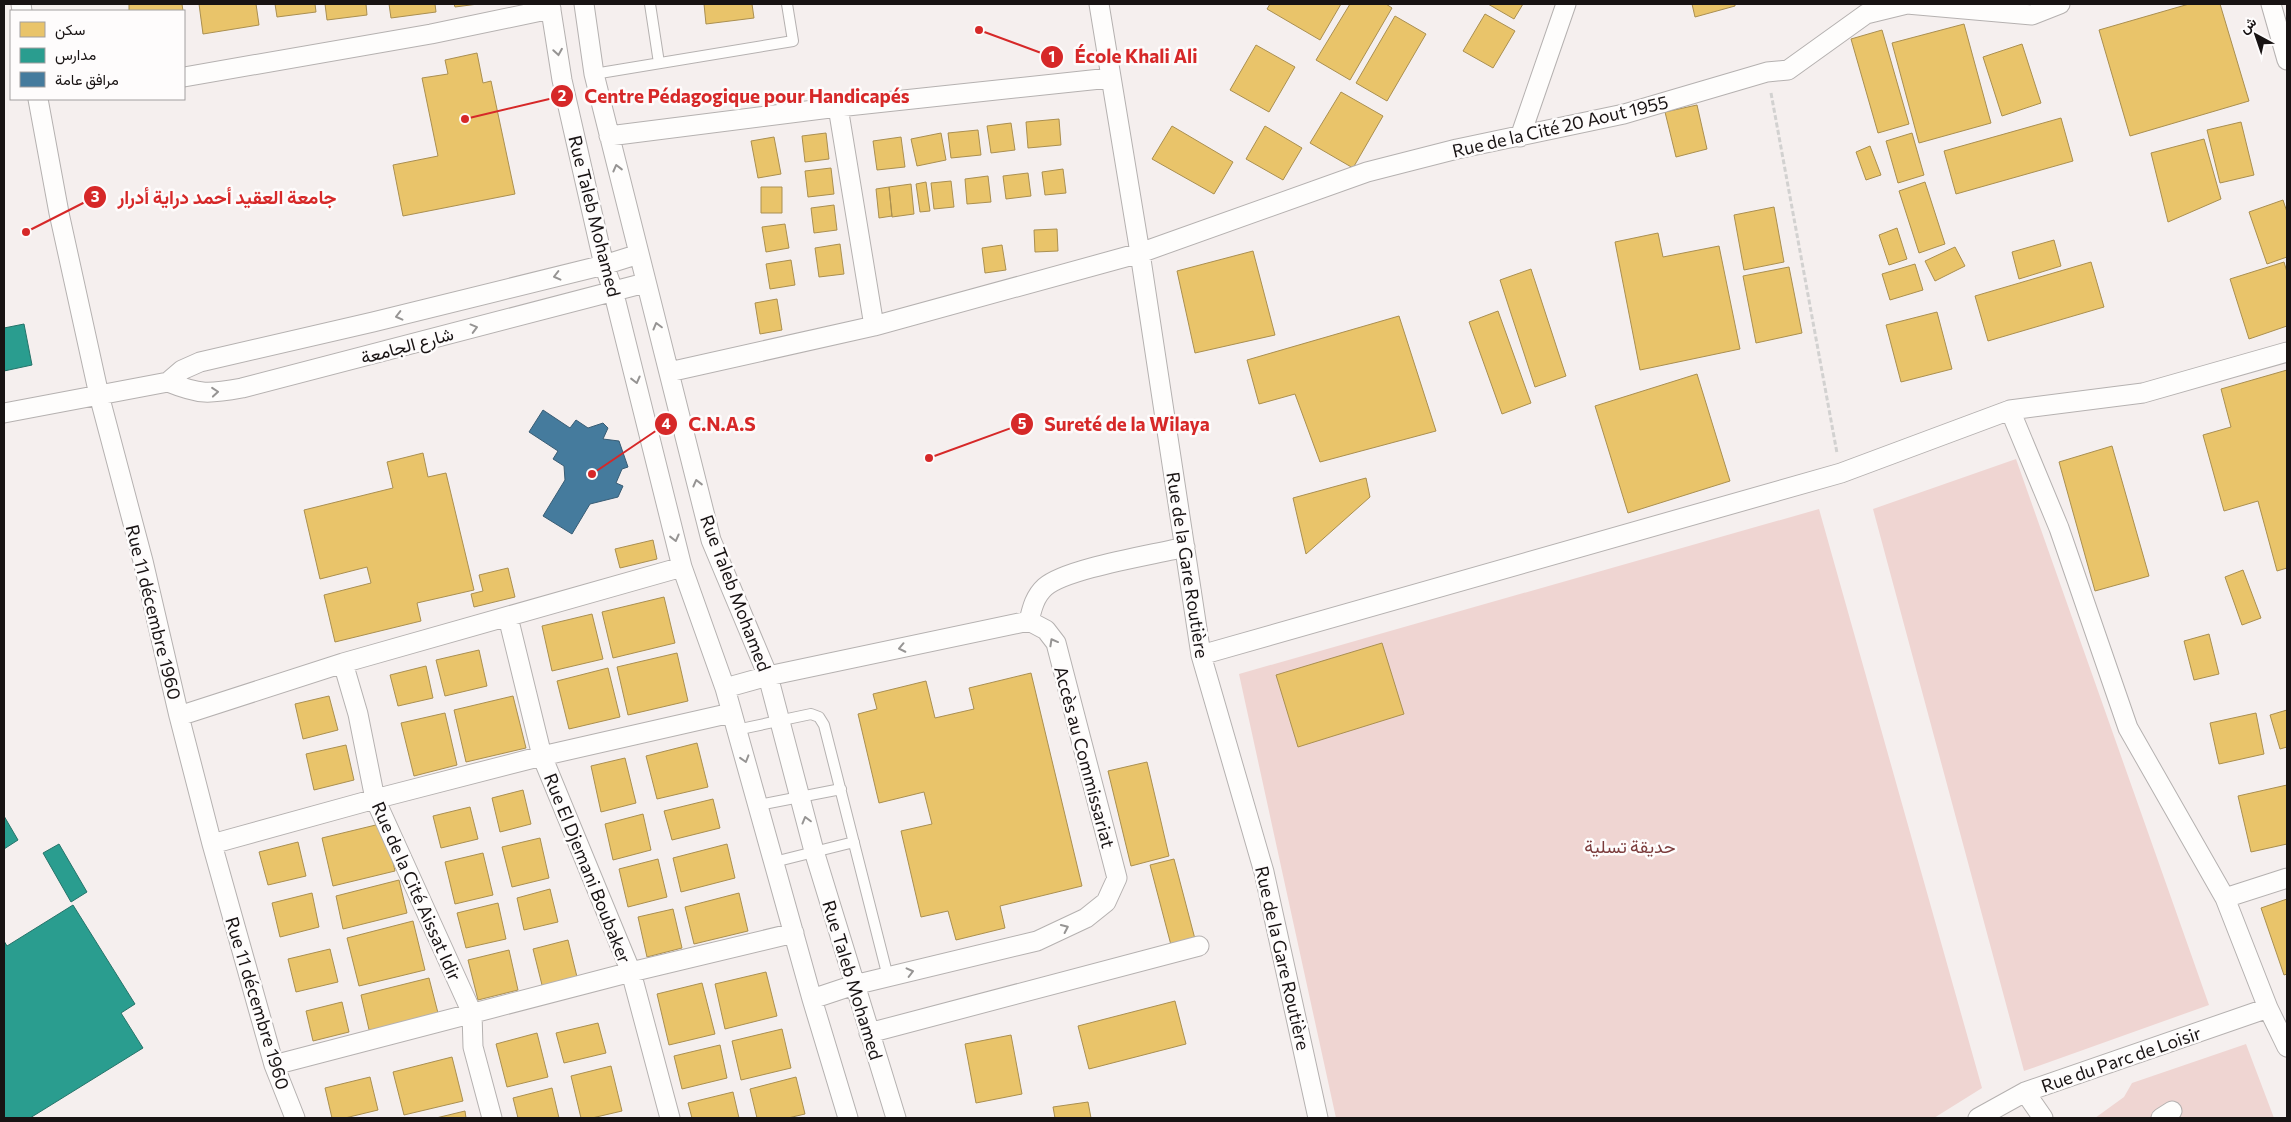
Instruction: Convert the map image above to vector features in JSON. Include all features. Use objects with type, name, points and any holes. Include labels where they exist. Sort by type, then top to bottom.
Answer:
[{"type":"street","name":"Rue Taleb Mohamed","points":[[584,4],[594,74],[711,540],[768,676],[814,851],[896,1118]]},
{"type":"street","name":"Rue de la Gare Routière","points":[[1098,4],[1140,253],[1201,655],[1264,872],[1318,1118]]},
{"type":"street","points":[[1520,137],[1566,4]]},
{"type":"street","name":"Rue de la Cité 20 Aout 1955","points":[[669,372],[874,326],[1140,253],[1367,172],[1457,149],[1624,114],[1767,72],[1788,70],[1866,14],[1907,4],[2032,16],[2060,4]]},
{"type":"street","points":[[2271,4],[2287,60]]},
{"type":"street","points":[[2280,4],[2287,8]]},
{"type":"street","name":"Rue Taleb Mohamed","points":[[551,6],[562,80],[604,265],[613,290],[682,567],[726,688],[812,999],[848,1118]]},
{"type":"street","points":[[185,77],[430,34],[551,6]]},
{"type":"street","points":[[562,80],[594,74]]},
{"type":"street","points":[[609,136],[838,107],[1110,78]]},
{"type":"street","name":"Rue 11 décembre 1960","points":[[38,100],[59,213],[99,395],[142,561],[179,716],[212,844],[274,1065],[294,1118]]},
{"type":"street","points":[[838,107],[874,326]]},
{"type":"street","name":"شارع الجامعة","points":[[4,414],[168,382],[182,370],[200,362],[374,322],[604,265],[639,254]]},
{"type":"street","name":"شارع الجامعة","points":[[168,382],[188,390],[210,393],[242,388],[613,290],[646,283]]},
{"type":"street","points":[[1201,655],[1841,473],[2010,410],[2143,393],[2287,352]]},
{"type":"street","points":[[2010,410],[2059,528],[2128,728],[2225,898],[2268,1008],[2287,1047]]},
{"type":"street","points":[[726,688],[768,676],[1029,621],[1034,602],[1045,587],[1064,575],[1185,547]]},
{"type":"street","points":[[179,716],[343,663],[682,567]]},
{"type":"street","name":"Rue El Djemani Boubaker","points":[[508,617],[542,756],[631,972],[670,1118]]},
{"type":"street","name":"Accès au Commissariat","points":[[812,999],[854,985],[1037,941],[1086,918],[1106,902],[1117,878],[1056,643],[1046,630],[1029,621]]},
{"type":"street","name":"Rue de la Cité Aissat Idir","points":[[343,663],[358,714],[375,799],[472,1013],[473,1047],[492,1118]]},
{"type":"street","points":[[212,844],[542,756],[734,722]]},
{"type":"street","points":[[2225,898],[2287,878]]},
{"type":"street","points":[[274,1065],[631,972],[794,933]]},
{"type":"street","points":[[869,1033],[1199,946]]},
{"type":"street","name":"Rue du Parc de Loisir","points":[[1978,1118],[2025,1092],[2268,1008]]},
{"type":"street","points":[[2025,1092],[2043,1118]]},
{"type":"lane","points":[[650,4],[659,63]]},
{"type":"lane","points":[[594,74],[793,41],[787,4]]},
{"type":"lane","points":[[734,722],[779,719],[812,714],[819,718],[824,725],[888,977]]},
{"type":"lane","points":[[759,806],[841,789]]},
{"type":"lane","points":[[774,862],[854,842]]},
{"type":"path","points":[[1767,72],[1841,473]]},
{"type":"green space","points":[[2016,459],[2209,1005],[2024,1071],[1873,509]]},
{"type":"green space","name":"حديقة تسلية","points":[[1819,509],[1982,1088],[1934,1118],[1336,1118],[1239,674]]},
{"type":"green space","points":[[2246,1044],[2274,1118],[2095,1118],[2124,1097],[2132,1083]]},
{"type":"building: سكن","points":[[129,4],[182,4],[183,10],[129,10]]},
{"type":"building: سكن","points":[[199,4],[256,4],[259,25],[203,34]]},
{"type":"building: سكن","points":[[275,4],[315,4],[316,12],[277,17]]},
{"type":"building: سكن","points":[[325,4],[366,4],[367,15],[327,20]]},
{"type":"building: سكن","points":[[389,4],[435,4],[436,12],[391,18]]},
{"type":"building: سكن","points":[[454,4],[478,4],[455,7]]},
{"type":"building: سكن","points":[[704,4],[752,4],[754,18],[706,24]]},
{"type":"building: سكن","points":[[1270,4],[1341,4],[1320,40],[1267,9]]},
{"type":"building: سكن","points":[[1350,4],[1386,4],[1392,8],[1350,80],[1316,60]]},
{"type":"building: سكن","points":[[1488,4],[1523,4],[1514,19]]},
{"type":"building: سكن","points":[[1692,4],[1735,4],[1735,6],[1695,17]]},
{"type":"building: سكن","points":[[2189,4],[2220,4],[2249,101],[2130,136],[2099,30]]},
{"type":"building: سكن","points":[[1485,14],[1515,31],[1493,68],[1463,51]]},
{"type":"building: سكن","points":[[1395,16],[1426,34],[1387,101],[1356,83]]},
{"type":"building: سكن","points":[[1964,24],[1991,123],[1919,143],[1892,43]]},
{"type":"building: سكن","points":[[1882,30],[1909,124],[1878,133],[1851,39]]},
{"type":"building: سكن","points":[[2022,44],[2041,103],[2002,116],[1983,57]]},
{"type":"building: سكن","points":[[1256,45],[1295,67],[1269,112],[1230,90]]},
{"type":"building: سكن","points":[[477,53],[483,83],[491,81],[515,194],[403,216],[393,165],[438,156],[422,78],[448,74],[445,60]]},
{"type":"building: سكن","points":[[1341,92],[1383,116],[1353,168],[1310,143]]},
{"type":"building: سكن","points":[[1697,105],[1707,149],[1676,157],[1665,112]]},
{"type":"building: سكن","points":[[2061,118],[2073,161],[1956,194],[1944,151]]},
{"type":"building: سكن","points":[[1059,119],[1061,145],[1028,148],[1026,122]]},
{"type":"building: سكن","points":[[2241,122],[2254,175],[2220,183],[2207,130]]},
{"type":"building: سكن","points":[[1011,123],[1015,150],[991,153],[987,126]]},
{"type":"building: سكن","points":[[1172,126],[1233,162],[1214,194],[1152,159]]},
{"type":"building: سكن","points":[[1265,126],[1302,148],[1283,180],[1246,159]]},
{"type":"building: سكن","points":[[978,130],[981,155],[951,158],[948,133]]},
{"type":"building: سكن","points":[[826,133],[829,159],[805,162],[802,136]]},
{"type":"building: سكن","points":[[941,133],[946,160],[917,166],[911,139]]},
{"type":"building: سكن","points":[[1912,133],[1924,175],[1898,183],[1886,141]]},
{"type":"building: سكن","points":[[774,137],[781,174],[758,178],[751,141]]},
{"type":"building: سكن","points":[[901,137],[905,167],[877,170],[873,141]]},
{"type":"building: سكن","points":[[2204,139],[2221,199],[2168,222],[2151,153]]},
{"type":"building: سكن","points":[[1870,146],[1881,175],[1866,180],[1856,152]]},
{"type":"building: سكن","points":[[831,168],[834,194],[808,197],[805,171]]},
{"type":"building: سكن","points":[[1063,169],[1066,193],[1045,195],[1042,172]]},
{"type":"building: سكن","points":[[1028,173],[1031,196],[1006,199],[1003,176]]},
{"type":"building: سكن","points":[[988,176],[991,202],[967,204],[965,179]]},
{"type":"building: سكن","points":[[951,181],[954,207],[934,209],[931,183]]},
{"type":"building: سكن","points":[[926,182],[930,211],[920,212],[916,184]]},
{"type":"building: سكن","points":[[1925,182],[1945,244],[1919,253],[1899,191]]},
{"type":"building: سكن","points":[[911,184],[914,214],[892,217],[889,187]]},
{"type":"building: سكن","points":[[761,187],[782,187],[782,213],[761,213]]},
{"type":"building: سكن","points":[[889,187],[892,216],[879,218],[876,189]]},
{"type":"building: سكن","points":[[2283,200],[2287,212],[2287,257],[2267,264],[2249,212]]},
{"type":"building: سكن","points":[[834,205],[837,230],[814,233],[811,208]]},
{"type":"building: سكن","points":[[1774,207],[1784,262],[1744,270],[1734,215]]},
{"type":"building: سكن","points":[[785,224],[789,248],[766,252],[762,227]]},
{"type":"building: سكن","points":[[1897,228],[1907,259],[1889,265],[1879,235]]},
{"type":"building: سكن","points":[[1057,229],[1058,251],[1035,252],[1034,230]]},
{"type":"building: سكن","points":[[1658,233],[1663,257],[1719,246],[1740,349],[1640,370],[1615,242]]},
{"type":"building: سكن","points":[[2054,240],[2061,266],[2019,279],[2012,252]]},
{"type":"building: سكن","points":[[840,244],[844,274],[819,277],[815,248]]},
{"type":"building: سكن","points":[[1002,245],[1006,270],[985,273],[982,248]]},
{"type":"building: سكن","points":[[1955,247],[1965,266],[1935,281],[1925,261]]},
{"type":"building: سكن","points":[[1253,251],[1275,335],[1195,353],[1177,271]]},
{"type":"building: سكن","points":[[791,260],[795,285],[770,289],[766,264]]},
{"type":"building: سكن","points":[[2091,262],[2104,307],[1988,341],[1975,296]]},
{"type":"building: سكن","points":[[2284,262],[2287,272],[2287,326],[2249,339],[2230,279]]},
{"type":"building: سكن","points":[[1915,264],[1923,290],[1890,300],[1882,274]]},
{"type":"building: سكن","points":[[1789,267],[1802,333],[1756,343],[1743,276]]},
{"type":"building: سكن","points":[[1531,269],[1566,376],[1535,387],[1500,280]]},
{"type":"building: سكن","points":[[777,299],[782,330],[760,334],[755,303]]},
{"type":"building: سكن","points":[[1498,311],[1531,403],[1502,414],[1469,322]]},
{"type":"building: سكن","points":[[1937,312],[1952,369],[1901,382],[1886,325]]},
{"type":"building: سكن","points":[[1399,316],[1436,431],[1320,462],[1295,394],[1259,404],[1247,360]]},
{"type":"building: سكن","points":[[2287,370],[2287,568],[2277,571],[2258,501],[2224,511],[2203,435],[2231,427],[2221,389]]},
{"type":"building: سكن","points":[[1697,374],[1730,481],[1628,513],[1595,406]]},
{"type":"building: سكن","points":[[2112,446],[2149,576],[2095,591],[2059,462]]},
{"type":"building: سكن","points":[[423,453],[428,477],[446,473],[474,590],[417,603],[421,621],[335,642],[324,595],[371,583],[367,567],[320,579],[304,510],[393,488],[387,462]]},
{"type":"building: سكن","points":[[1366,478],[1370,497],[1306,554],[1293,498]]},
{"type":"building: سكن","points":[[653,540],[657,559],[620,568],[615,549]]},
{"type":"building: سكن","points":[[508,568],[515,597],[474,607],[471,594],[483,591],[479,575]]},
{"type":"building: سكن","points":[[2243,570],[2261,618],[2242,625],[2225,577]]},
{"type":"building: سكن","points":[[664,597],[675,643],[613,658],[602,612]]},
{"type":"building: سكن","points":[[592,614],[603,659],[552,671],[542,626]]},
{"type":"building: سكن","points":[[2209,634],[2219,674],[2194,680],[2184,641]]},
{"type":"building: سكن","points":[[1382,643],[1404,714],[1298,747],[1276,675]]},
{"type":"building: سكن","points":[[479,650],[487,686],[445,696],[436,660]]},
{"type":"building: سكن","points":[[677,653],[688,701],[628,715],[617,667]]},
{"type":"building: سكن","points":[[426,666],[433,698],[398,706],[390,675]]},
{"type":"building: سكن","points":[[608,668],[620,717],[569,729],[557,681]]},
{"type":"building: سكن","points":[[1031,673],[1082,886],[1000,906],[1005,928],[956,940],[948,911],[921,917],[901,831],[932,824],[924,792],[879,803],[858,714],[877,709],[873,694],[926,681],[935,718],[974,709],[969,688]]},
{"type":"building: سكن","points":[[329,696],[338,730],[303,739],[295,704]]},
{"type":"building: سكن","points":[[513,696],[526,748],[466,762],[454,710]]},
{"type":"building: سكن","points":[[2287,710],[2287,747],[2280,749],[2270,715]]},
{"type":"building: سكن","points":[[445,713],[457,765],[414,776],[401,723]]},
{"type":"building: سكن","points":[[2256,713],[2264,754],[2219,764],[2210,723]]},
{"type":"building: سكن","points":[[697,743],[708,787],[657,799],[646,756]]},
{"type":"building: سكن","points":[[346,745],[354,780],[314,790],[306,754]]},
{"type":"building: سكن","points":[[625,758],[636,803],[601,812],[591,766]]},
{"type":"building: سكن","points":[[1147,762],[1169,856],[1131,866],[1108,771]]},
{"type":"building: سكن","points":[[2287,785],[2287,844],[2251,852],[2238,796]]},
{"type":"building: سكن","points":[[523,790],[531,824],[500,832],[492,798]]},
{"type":"building: سكن","points":[[713,799],[720,828],[672,840],[664,811]]},
{"type":"building: سكن","points":[[470,807],[478,839],[441,848],[433,816]]},
{"type":"building: سكن","points":[[643,814],[651,850],[613,860],[605,824]]},
{"type":"building: سكن","points":[[384,823],[395,871],[333,886],[322,838]]},
{"type":"building: سكن","points":[[540,838],[549,878],[512,887],[502,847]]},
{"type":"building: سكن","points":[[298,842],[306,876],[268,885],[259,852]]},
{"type":"building: سكن","points":[[727,844],[735,878],[681,892],[673,858]]},
{"type":"building: سكن","points":[[483,853],[493,895],[455,904],[445,862]]},
{"type":"building: سكن","points":[[658,859],[667,897],[628,907],[619,869]]},
{"type":"building: سكن","points":[[1174,859],[1195,939],[1171,945],[1150,865]]},
{"type":"building: سكن","points":[[399,880],[407,913],[343,929],[336,896]]},
{"type":"building: سكن","points":[[550,889],[558,922],[524,930],[517,898]]},
{"type":"building: سكن","points":[[312,893],[319,927],[280,937],[272,903]]},
{"type":"building: سكن","points":[[739,893],[748,931],[694,944],[685,907]]},
{"type":"building: سكن","points":[[2287,899],[2287,974],[2284,975],[2261,908]]},
{"type":"building: سكن","points":[[498,903],[506,939],[466,948],[457,913]]},
{"type":"building: سكن","points":[[673,909],[682,948],[647,957],[638,917]]},
{"type":"building: سكن","points":[[413,921],[425,970],[359,986],[347,938]]},
{"type":"building: سكن","points":[[568,940],[578,981],[543,989],[533,949]]},
{"type":"building: سكن","points":[[330,949],[338,982],[296,992],[288,959]]},
{"type":"building: سكن","points":[[509,950],[518,990],[478,1000],[468,960]]},
{"type":"building: سكن","points":[[766,972],[777,1016],[725,1029],[715,984]]},
{"type":"building: سكن","points":[[429,978],[439,1017],[370,1034],[361,995]]},
{"type":"building: سكن","points":[[702,983],[715,1034],[669,1045],[657,994]]},
{"type":"building: سكن","points":[[1175,1001],[1186,1044],[1089,1069],[1078,1026]]},
{"type":"building: سكن","points":[[342,1002],[349,1032],[313,1041],[306,1011]]},
{"type":"building: سكن","points":[[598,1023],[606,1053],[564,1063],[556,1033]]},
{"type":"building: سكن","points":[[782,1029],[791,1068],[741,1080],[732,1041]]},
{"type":"building: سكن","points":[[537,1033],[548,1077],[507,1087],[496,1044]]},
{"type":"building: سكن","points":[[1011,1035],[1022,1094],[976,1103],[965,1044]]},
{"type":"building: سكن","points":[[720,1045],[727,1078],[682,1089],[674,1056]]},
{"type":"building: سكن","points":[[452,1057],[463,1101],[404,1115],[393,1072]]},
{"type":"building: سكن","points":[[611,1066],[622,1111],[592,1118],[581,1118],[571,1076]]},
{"type":"building: سكن","points":[[370,1077],[378,1110],[345,1118],[332,1118],[325,1088]]},
{"type":"building: سكن","points":[[796,1077],[805,1114],[788,1118],[757,1118],[750,1089]]},
{"type":"building: سكن","points":[[552,1088],[559,1118],[518,1118],[513,1098]]},
{"type":"building: سكن","points":[[733,1092],[739,1118],[692,1118],[688,1103]]},
{"type":"building: سكن","points":[[1088,1102],[1091,1118],[1055,1118],[1053,1107]]},
{"type":"building: سكن","points":[[465,1111],[466,1118],[436,1118]]},
{"type":"building: مدارس","points":[[24,324],[32,365],[4,371],[4,328]]},
{"type":"building: مدارس","points":[[4,816],[18,840],[4,849]]},
{"type":"building: مدارس","points":[[59,844],[87,892],[71,902],[43,853]]},
{"type":"building: مدارس","points":[[73,905],[135,1004],[121,1013],[143,1048],[30,1118],[4,1118],[4,941],[7,946]]},
{"type":"building: مرافق عامة","points":[[543,410],[570,428],[576,420],[588,428],[603,423],[608,428],[603,439],[619,441],[628,467],[622,469],[616,483],[623,486],[618,497],[590,504],[572,534],[543,516],[565,480],[564,466],[553,459],[558,451],[529,432]]},
{"type":"place","name":"École Khali Ali","points":[[979,30]]},
{"type":"place","name":"Centre Pédagogique pour Handicapés","points":[[465,119]]},
{"type":"place","name":"جامعة العقيد أحمد دراية أدرار","points":[[26,232]]},
{"type":"place","name":"Sureté de la Wilaya","points":[[929,458]]},
{"type":"place","name":"C.N.A.S","points":[[592,474]]}]
